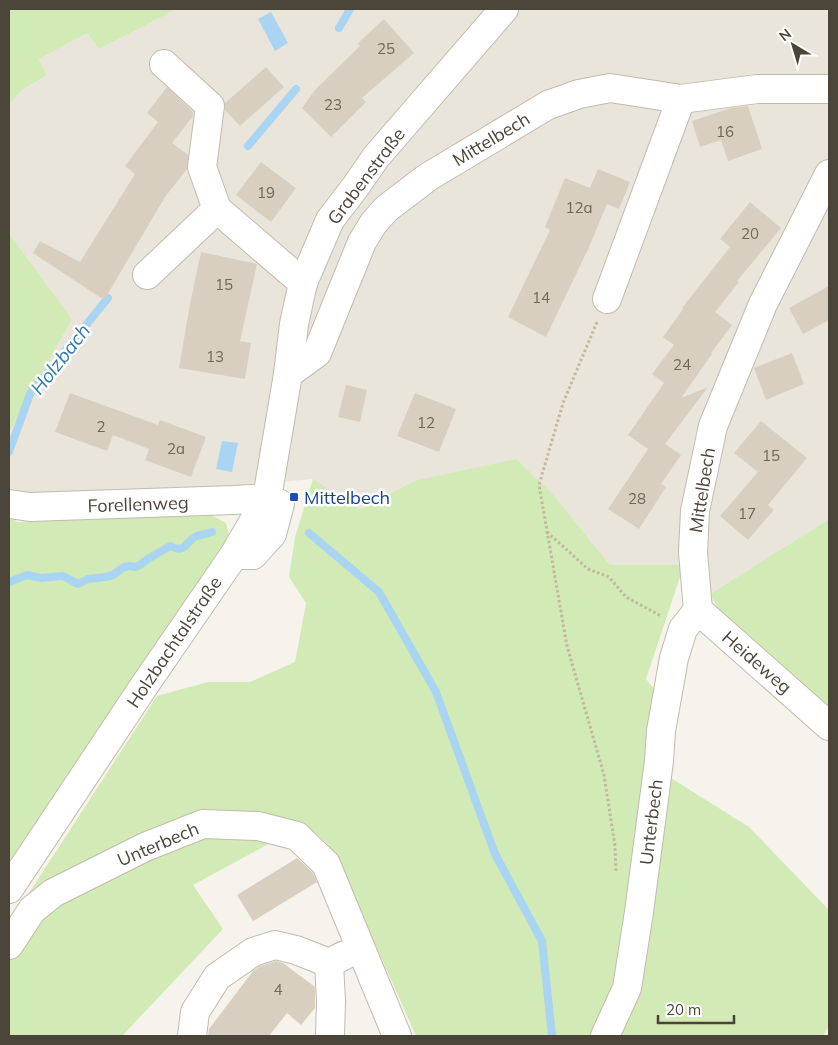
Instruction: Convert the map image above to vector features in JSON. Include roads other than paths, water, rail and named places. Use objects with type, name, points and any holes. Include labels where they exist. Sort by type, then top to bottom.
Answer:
[{"type":"street","name":"Grabenstraße","points":[[288,374],[294,324],[303,283],[330,220],[376,157],[504,9]]},
{"type":"street","points":[[164,64],[210,106],[202,167],[217,209],[303,283]]},
{"type":"street","name":"Mittelbech","points":[[288,374],[317,353],[362,242],[373,224],[386,209],[428,177],[548,105],[579,94],[610,88],[682,98],[757,89],[828,96]]},
{"type":"street","points":[[607,299],[682,98]]},
{"type":"street","name":"Mittelbech","points":[[692,610],[695,511],[713,426],[763,304],[829,174]]},
{"type":"street","points":[[147,275],[217,209]]},
{"type":"street","name":"Holzbachtalstraße","points":[[9,889],[133,702],[234,555],[267,498],[288,374]]},
{"type":"street","name":"Forellenweg","points":[[9,504],[30,507],[267,498]]},
{"type":"street","name":"Heideweg","points":[[692,610],[829,726]]},
{"type":"street","name":"Unterbech","points":[[605,1036],[627,988],[659,761],[661,731],[674,658],[692,610]]},
{"type":"street","name":"Unterbech","points":[[9,945],[32,910],[53,893],[146,847],[203,824],[258,826],[297,836],[326,864],[397,1036]]},
{"type":"street","points":[[192,1036],[195,1012],[216,978],[253,952],[275,945],[296,950],[329,963],[360,947]]},
{"type":"street","points":[[329,963],[332,1001],[330,1036]]},
{"type":"water","points":[[271,12],[288,43],[275,51],[258,19]]},
{"type":"water","points":[[222,441],[238,443],[232,472],[216,469]]},
{"type":"waterway","name":"Holzbach","points":[[339,28],[350,9]]},
{"type":"waterway","name":"Holzbach","points":[[248,146],[296,89]]},
{"type":"waterway","name":"Holzbach","points":[[9,452],[30,394],[108,298]]},
{"type":"waterway","points":[[9,582],[27,575],[41,578],[63,576],[78,584],[88,579],[113,575],[124,567],[135,567],[170,546],[179,549],[195,537],[212,532]]},
{"type":"waterway","points":[[309,533],[379,592],[436,692],[495,854],[542,941],[552,1036]]},
{"type":"place","name":"Mittelbech","points":[[294,497]]}]
